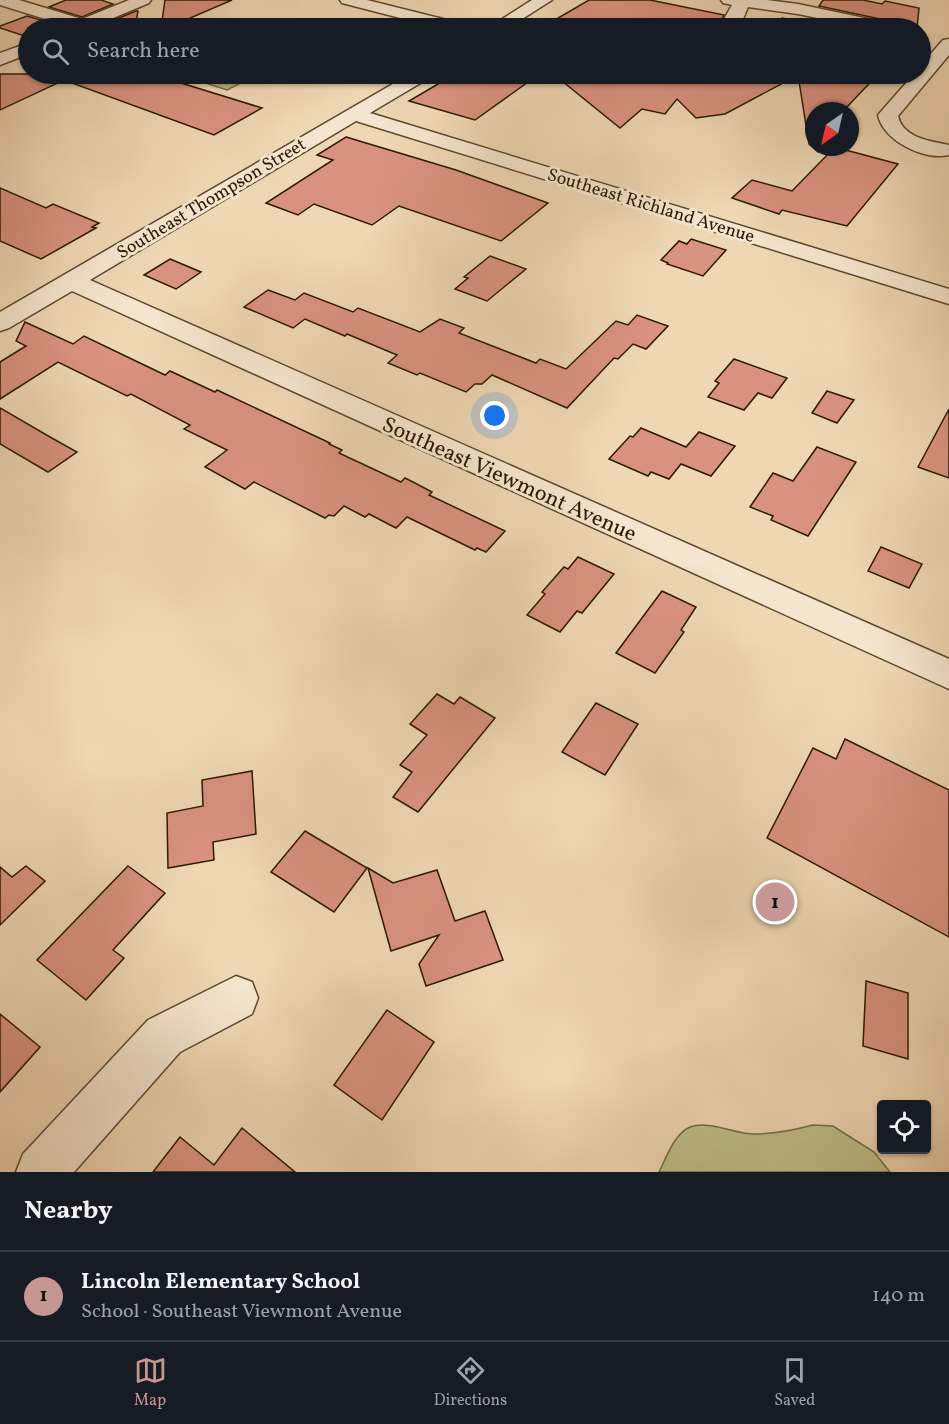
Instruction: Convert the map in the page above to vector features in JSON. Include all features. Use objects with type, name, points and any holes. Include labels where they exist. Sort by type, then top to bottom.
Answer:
[{"type":"street","points":[[2,0],[53,18]]},
{"type":"street","points":[[101,18],[144,0]]},
{"type":"street","points":[[348,0],[418,18]]},
{"type":"street","points":[[514,18],[544,0]]},
{"type":"street","points":[[735,18],[736,1],[798,9],[841,18]]},
{"type":"street","points":[[931,38],[949,43],[931,64]]},
{"type":"street","points":[[0,60],[18,52]]},
{"type":"street","name":"Southeast Thompson Street","points":[[0,323],[405,84]]},
{"type":"street","points":[[914,84],[888,115],[888,121],[900,135],[917,143],[943,150]]},
{"type":"street","name":"Southeast Richland Avenue","points":[[353,114],[949,297]]},
{"type":"street","name":"Southeast Viewmont Avenue","points":[[71,281],[949,675]]},
{"type":"street","points":[[41,1172],[164,1036],[236,998]]},
{"type":"shaded area","points":[[209,84],[239,84],[227,90]]},
{"type":"shaded area","points":[[705,1125],[754,1134],[813,1125],[833,1126],[874,1152],[890,1172],[659,1172],[679,1135],[690,1127]]},
{"type":"building","points":[[66,0],[101,0],[113,4],[82,17],[49,7]]},
{"type":"building","points":[[165,0],[232,0],[190,18],[162,18]]},
{"type":"building","points":[[589,0],[650,0],[724,15],[722,18],[558,18]]},
{"type":"building","points":[[823,0],[863,0],[882,4],[885,1],[919,8],[918,18],[875,18],[819,6]]},
{"type":"building","points":[[136,11],[138,11],[137,18],[119,18]]},
{"type":"building","points":[[18,19],[18,34],[0,28],[0,26]]},
{"type":"building","points":[[0,74],[18,74],[18,84],[55,84],[0,110]]},
{"type":"building","points":[[75,84],[184,84],[262,108],[214,135]]},
{"type":"building","points":[[438,84],[525,84],[475,120],[409,101]]},
{"type":"building","points":[[566,84],[781,84],[725,114],[696,118],[677,99],[665,114],[642,109],[620,128]]},
{"type":"building","points":[[799,84],[869,84],[852,102],[805,102],[805,119]]},
{"type":"building","points":[[346,137],[456,170],[548,203],[501,241],[399,206],[372,225],[314,204],[298,215],[266,203],[333,160],[317,155]]},
{"type":"building","points":[[859,154],[898,164],[847,226],[782,210],[779,214],[732,198],[752,180],[792,191],[826,156],[859,156]]},
{"type":"building","points":[[0,188],[46,208],[53,204],[99,223],[92,227],[96,228],[41,259],[0,241]]},
{"type":"building","points":[[691,239],[726,250],[703,276],[661,260],[679,241],[687,244]]},
{"type":"building","points":[[490,256],[526,269],[487,301],[455,289],[468,278],[464,277]]},
{"type":"building","points":[[170,259],[201,272],[176,289],[144,275]]},
{"type":"building","points":[[268,290],[295,300],[304,293],[353,312],[358,308],[420,332],[440,319],[464,328],[459,333],[536,363],[540,359],[566,369],[616,321],[628,325],[637,315],[668,326],[646,349],[633,344],[618,359],[614,358],[567,408],[492,375],[482,384],[475,384],[466,392],[388,363],[397,355],[347,334],[345,336],[305,319],[293,328],[244,307]]},
{"type":"building","points":[[25,322],[73,344],[84,336],[165,375],[170,371],[215,392],[217,390],[330,443],[342,450],[339,453],[401,482],[405,478],[432,492],[429,495],[505,531],[486,552],[477,548],[475,550],[407,517],[396,528],[369,514],[365,517],[344,506],[334,516],[329,515],[325,518],[254,482],[245,489],[205,467],[227,450],[184,429],[190,425],[131,394],[127,396],[58,362],[0,399],[0,362],[26,346],[16,341]]},
{"type":"building","points":[[734,359],[787,378],[772,398],[758,393],[744,410],[708,397],[719,383],[715,381]]},
{"type":"building","points":[[827,391],[854,400],[837,423],[812,413]]},
{"type":"building","points":[[0,408],[77,452],[48,472],[0,444]]},
{"type":"building","points":[[949,409],[949,478],[918,467]]},
{"type":"building","points":[[641,428],[686,447],[699,432],[735,446],[711,476],[681,464],[669,479],[651,472],[648,476],[609,459],[630,436],[633,437]]},
{"type":"building","points":[[817,447],[856,462],[808,536],[771,520],[773,516],[750,507],[773,473],[793,481]]},
{"type":"building","points":[[881,547],[922,564],[909,588],[868,571]]},
{"type":"building","points":[[578,557],[614,574],[582,613],[577,611],[560,632],[527,615],[545,594],[542,592],[564,567],[568,569]]},
{"type":"building","points":[[662,591],[696,607],[681,630],[684,632],[655,673],[616,653]]},
{"type":"building","points":[[437,694],[454,704],[460,697],[495,718],[418,812],[393,797],[412,772],[400,765],[427,735],[410,724]]},
{"type":"building","points":[[596,703],[638,724],[605,775],[562,752]]},
{"type":"building","points":[[845,739],[949,790],[949,937],[767,838],[813,748],[836,759]]},
{"type":"building","points":[[252,771],[256,834],[213,842],[214,860],[168,868],[167,813],[203,806],[202,780]]},
{"type":"building","points":[[305,831],[367,868],[334,912],[271,872]]},
{"type":"building","points":[[26,866],[45,881],[0,925],[0,867],[12,877]]},
{"type":"building","points":[[128,866],[165,893],[113,950],[124,958],[86,1000],[37,960]]},
{"type":"building","points":[[368,868],[393,883],[437,870],[455,921],[485,911],[503,960],[426,986],[419,964],[439,935],[391,951]]},
{"type":"building","points":[[866,981],[908,993],[908,1059],[863,1046]]},
{"type":"building","points":[[387,1010],[434,1042],[382,1120],[334,1085]]},
{"type":"building","points":[[0,1014],[40,1047],[0,1092]]},
{"type":"building","points":[[242,1128],[295,1172],[153,1172],[180,1137],[214,1165]]},
{"type":"place","name":"Lincoln Elementary School","points":[[775,902]]}]
